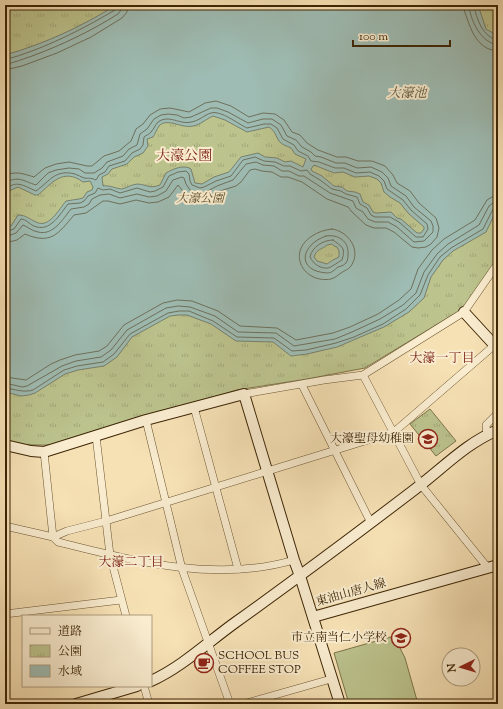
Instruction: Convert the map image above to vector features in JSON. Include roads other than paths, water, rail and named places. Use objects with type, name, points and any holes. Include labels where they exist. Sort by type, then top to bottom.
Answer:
[{"type":"street","points":[[5,445],[30,451],[44,452],[146,420],[244,394],[324,380],[363,375],[464,312],[498,263]]},
{"type":"street","points":[[53,537],[68,531],[106,521],[394,432],[497,346],[464,312]]},
{"type":"street","points":[[363,375],[421,485],[493,567]]},
{"type":"street","points":[[302,385],[371,523]]},
{"type":"street","name":"東油山唐人線","points":[[244,394],[294,560],[313,617],[493,567]]},
{"type":"street","points":[[194,408],[238,569]]},
{"type":"street","points":[[487,435],[486,425],[498,414]]},
{"type":"street","points":[[146,420],[182,568],[230,704]]},
{"type":"street","points":[[152,680],[175,668],[208,642],[300,576],[421,485],[464,449],[498,430]]},
{"type":"street","points":[[96,436],[110,555],[126,615]]},
{"type":"street","points":[[44,452],[53,537]]},
{"type":"street","points":[[5,526],[53,537],[58,542],[110,555],[182,568],[238,569],[294,560]]},
{"type":"street","points":[[5,614],[121,600]]},
{"type":"street","points":[[313,617],[340,704]]},
{"type":"street","points":[[243,704],[331,678]]},
{"type":"street","points":[[77,704],[134,687]]},
{"type":"street","points":[[144,687],[149,704]]},
{"type":"street","points":[[494,704],[498,703]]},
{"type":"water","name":"大濠池","points":[[116,5],[478,5],[486,29],[498,36],[498,207],[486,232],[453,251],[443,260],[431,277],[424,298],[409,312],[384,327],[337,347],[291,356],[273,342],[236,341],[211,324],[187,315],[170,316],[132,337],[117,357],[104,366],[78,370],[65,374],[35,393],[29,395],[21,396],[5,392],[5,228],[11,226],[18,215],[25,216],[36,222],[45,223],[53,217],[66,201],[83,198],[87,192],[92,190],[93,187],[90,181],[83,182],[69,176],[53,182],[38,195],[18,187],[11,190],[5,196],[5,55],[20,51],[76,28]],"holes":[[[213,116],[225,120],[247,132],[269,127],[280,142],[291,148],[295,154],[306,159],[303,167],[291,161],[285,162],[277,158],[265,157],[258,153],[241,157],[229,172],[214,177],[202,184],[195,183],[191,169],[182,167],[166,173],[160,185],[156,186],[151,187],[136,184],[122,189],[103,186],[102,177],[108,174],[112,169],[127,164],[134,157],[143,153],[148,146],[147,139],[153,137],[159,126],[162,124],[170,123],[193,126]],[[314,165],[334,173],[343,172],[355,177],[369,176],[377,179],[381,183],[384,192],[400,203],[408,213],[424,227],[424,229],[421,233],[417,233],[391,212],[373,212],[369,205],[363,202],[360,194],[347,191],[342,187],[334,186],[311,169]],[[332,244],[337,247],[339,251],[339,257],[327,264],[317,261],[314,257],[318,251],[327,245]]]},
{"type":"place","name":"大濠聖母幼稚園","points":[[428,439]]},
{"type":"place","name":"市立南当仁小学校","points":[[401,638]]},
{"type":"place","name":"SCHOOL BUS COFFEE STOP","points":[[204,663]]},
{"type":"district","name":"大濠公園","points":[[184,157]]},
{"type":"district","name":"大濠一丁目","points":[[442,359]]},
{"type":"district","name":"大濠二丁目","points":[[131,563]]}]
